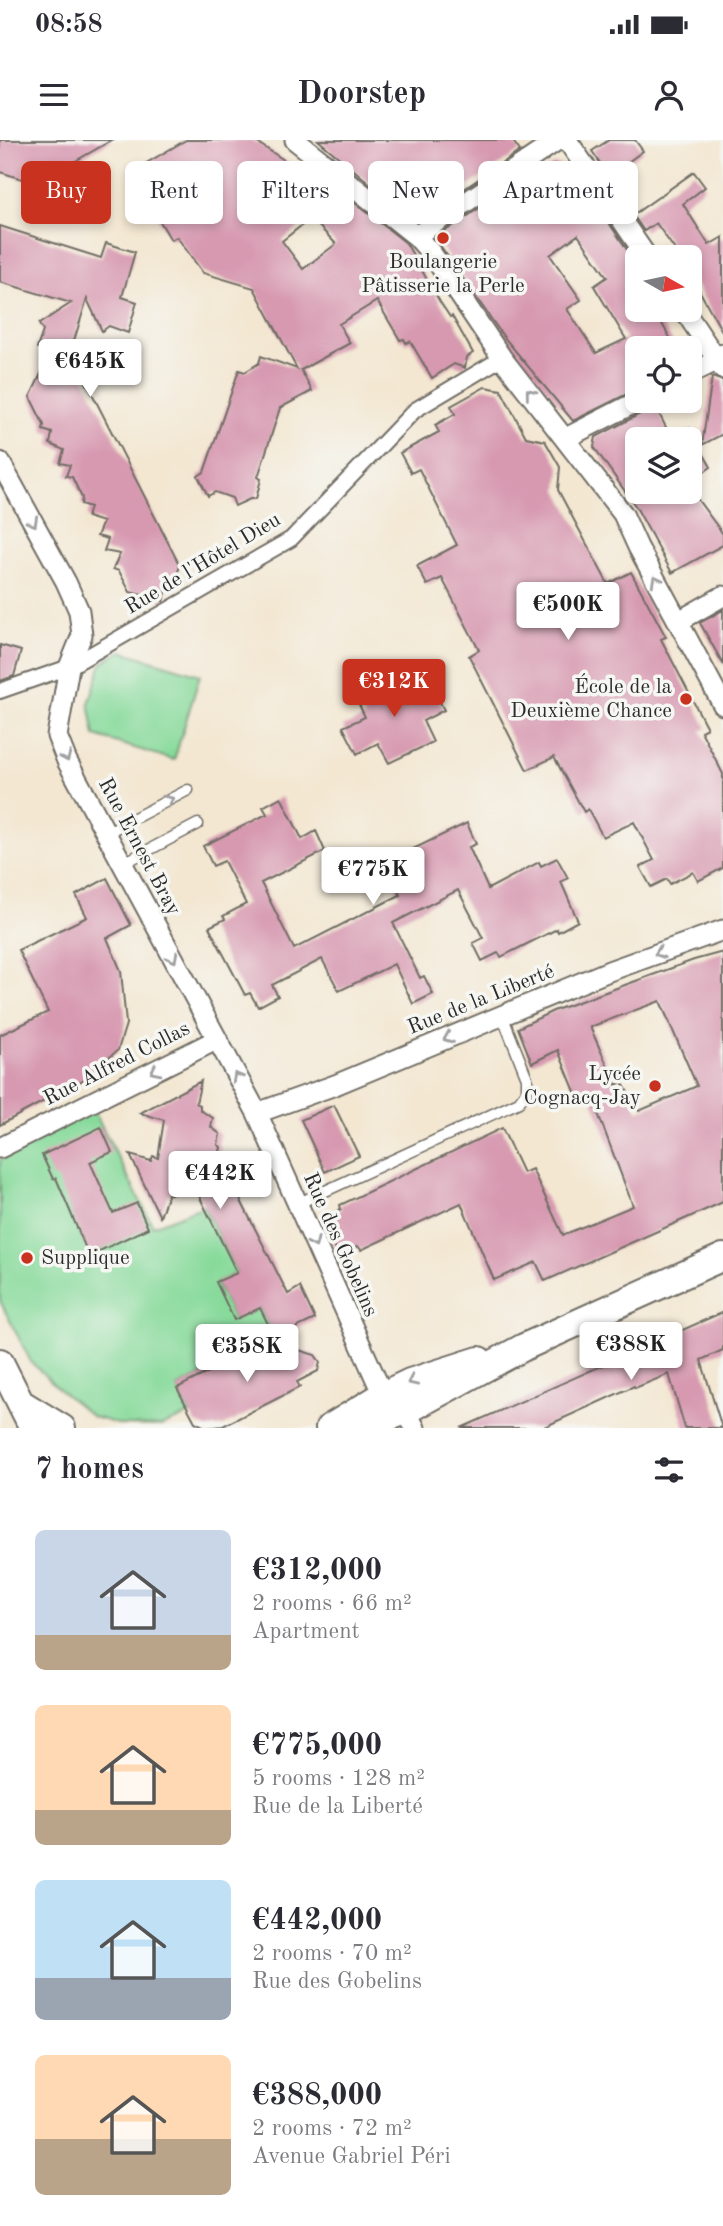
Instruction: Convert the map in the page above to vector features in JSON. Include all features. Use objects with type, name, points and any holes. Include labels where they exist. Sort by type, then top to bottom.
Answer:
[{"type":"main road","points":[[330,1428],[383,1395],[421,1377],[524,1347],[723,1257]]},
{"type":"main road","points":[[358,1428],[411,1419],[524,1347]]},
{"type":"main road","points":[[0,1362],[33,1428]]},
{"type":"main road","points":[[21,1403],[62,1428]]},
{"type":"street","points":[[295,140],[416,236],[432,254],[502,358],[623,514],[723,705]]},
{"type":"street","points":[[416,236],[558,140]]},
{"type":"street","points":[[567,140],[640,245]]},
{"type":"street","points":[[693,322],[721,361],[702,369]]},
{"type":"street","name":"Rue de l'Hôtel Dieu","points":[[0,691],[69,667],[291,539],[415,410],[502,358]]},
{"type":"street","points":[[566,438],[625,408]]},
{"type":"street","name":"Rue Ernest Bray","points":[[0,462],[79,611],[82,635],[69,667],[57,736],[67,761],[216,1040]]},
{"type":"street","points":[[679,621],[723,596]]},
{"type":"street","name":"Rue de la Liberté","points":[[257,1113],[335,1085],[609,971],[723,930]]},
{"type":"street","name":"Rue des Gobelins","points":[[216,1040],[257,1113],[383,1395]]},
{"type":"street","name":"Rue Alfred Collas","points":[[0,1148],[216,1040]]},
{"type":"lane","points":[[106,833],[188,790]]},
{"type":"lane","points":[[122,864],[198,824]]},
{"type":"lane","points":[[297,1204],[519,1102],[527,1091],[527,1078],[502,1015]]},
{"type":"green space","points":[[121,651],[200,675],[174,760],[95,736],[89,703],[102,663]]},
{"type":"green space","points":[[93,1109],[153,1226],[204,1206],[237,1273],[216,1283],[234,1319],[260,1308],[275,1338],[177,1388],[191,1414],[161,1426],[122,1425],[93,1417],[31,1362],[0,1301],[0,1160]]},
{"type":"building","points":[[0,140],[112,140],[75,161],[21,161],[21,179],[0,172]]},
{"type":"building","points":[[186,140],[253,140],[286,161],[237,161],[237,224],[303,224],[282,241],[303,269],[336,244],[317,224],[354,224],[354,202],[368,213],[368,224],[382,224],[406,243],[473,353],[467,357],[465,368],[454,364],[432,378],[410,341],[406,343],[404,339],[400,340],[377,301],[339,324],[350,343],[301,370],[312,391],[280,408],[258,477],[261,479],[256,499],[235,506],[232,498],[215,492],[208,496],[198,476],[204,472],[239,370],[245,372],[259,363],[261,356],[297,369],[254,288],[203,273],[177,237],[171,240],[161,224],[223,224],[223,161],[150,161]]},
{"type":"building","points":[[318,140],[512,140],[520,151],[505,161],[478,161],[478,179],[464,189],[464,161],[368,161],[368,182],[354,170],[354,161],[343,161]]},
{"type":"building","points":[[609,140],[635,140],[643,151],[629,161],[599,161],[592,151]]},
{"type":"building","points":[[694,172],[705,187],[683,204],[709,245],[723,237],[723,333],[702,295],[702,245],[672,245],[656,223],[644,231],[638,222],[638,211]]},
{"type":"building","points":[[478,209],[478,224],[610,224],[625,247],[625,322],[661,322],[669,336],[625,337],[594,286],[607,277],[578,235],[550,255],[581,300],[567,309],[596,353],[625,339],[625,395],[573,421],[503,336],[435,238],[456,224],[464,224],[464,218]]},
{"type":"building","points":[[0,226],[101,258],[106,243],[135,252],[122,297],[137,302],[128,333],[109,326],[102,331],[87,299],[67,363],[78,366],[180,566],[175,579],[171,578],[163,601],[130,592],[119,571],[113,569],[120,554],[104,551],[108,539],[97,536],[103,522],[87,517],[90,507],[81,504],[82,498],[72,477],[66,476],[70,465],[60,463],[64,450],[50,444],[52,433],[43,430],[44,425],[30,397],[51,353],[37,348],[43,331],[39,324],[71,303],[0,282]]},
{"type":"building","points":[[712,377],[723,381],[723,434],[702,445]]},
{"type":"building","points":[[485,387],[501,390],[526,437],[545,441],[560,467],[558,490],[608,584],[631,572],[666,637],[661,639],[707,728],[701,731],[723,774],[723,868],[698,881],[693,872],[670,884],[667,879],[651,887],[640,867],[654,860],[634,822],[603,837],[588,809],[584,812],[554,757],[527,770],[469,656],[479,650],[442,578],[427,585],[417,566],[457,545],[419,469],[411,473],[400,453],[439,432],[435,425],[455,414],[451,406]]},
{"type":"building","points":[[642,413],[659,413],[666,427],[625,427],[625,491],[594,447],[596,437]]},
{"type":"building","points":[[702,451],[711,467],[702,473]]},
{"type":"building","points":[[634,504],[701,504],[723,534],[723,545],[672,573]]},
{"type":"building","points":[[723,610],[723,664],[700,623]]},
{"type":"building","points":[[0,645],[21,651],[14,676],[0,681]]},
{"type":"building","points":[[398,674],[409,695],[431,684],[444,710],[423,721],[433,742],[389,763],[378,743],[357,754],[343,727],[365,717],[355,696]]},
{"type":"building","points":[[281,797],[302,839],[316,831],[325,851],[261,883],[294,949],[400,895],[384,863],[467,823],[476,844],[469,847],[488,889],[539,862],[541,866],[557,858],[568,878],[561,882],[578,921],[501,957],[498,953],[482,961],[473,943],[483,938],[458,890],[393,923],[420,978],[424,976],[433,994],[413,1004],[394,964],[339,991],[322,959],[272,985],[278,996],[258,1007],[250,993],[245,995],[209,927],[246,904],[224,861],[213,866],[203,846],[267,814],[263,807]]},
{"type":"building","points":[[107,878],[131,925],[107,938],[121,971],[126,1024],[118,1050],[83,1080],[0,1125],[0,1035],[48,1012],[18,950],[87,917],[76,895]]},
{"type":"building","points":[[723,952],[723,1202],[545,1281],[536,1262],[494,1280],[461,1203],[361,1250],[358,1246],[338,1255],[322,1218],[341,1209],[340,1205],[502,1128],[523,1173],[532,1169],[563,1235],[633,1206],[591,1095],[578,1099],[558,1050],[532,1063],[518,1028],[553,1011]],"holes":[[[660,1001],[697,1086],[639,1111],[622,1082],[616,1085],[590,1027]]]},
{"type":"building","points":[[201,1081],[196,1103],[200,1105],[200,1110],[213,1118],[211,1127],[220,1134],[220,1152],[235,1161],[231,1181],[288,1294],[300,1287],[315,1319],[275,1338],[260,1308],[234,1320],[216,1282],[237,1273],[183,1163],[173,1194],[168,1194],[160,1217],[130,1155],[151,1161],[153,1156],[158,1158],[164,1120],[140,1113]]},
{"type":"building","points":[[334,1105],[359,1156],[325,1172],[301,1120]]},
{"type":"building","points":[[101,1127],[112,1152],[90,1162],[113,1213],[137,1203],[148,1228],[89,1256],[56,1178],[53,1179],[42,1155]]},
{"type":"building","points":[[723,1312],[723,1350],[701,1360],[722,1428],[685,1428],[669,1374],[635,1388],[634,1386],[542,1428],[461,1428]]},
{"type":"building","points":[[270,1341],[315,1355],[320,1362],[318,1371],[297,1382],[300,1387],[223,1426],[207,1428],[195,1422],[177,1388]]},
{"type":"place","name":"Boulangerie Pâtisserie la Perle","points":[[443,238]]},
{"type":"place","name":"École de la Deuxième Chance","points":[[686,699]]},
{"type":"place","name":"Lycée Cognacq-Jay","points":[[655,1086]]},
{"type":"place","name":"Supplique","points":[[27,1258]]}]
